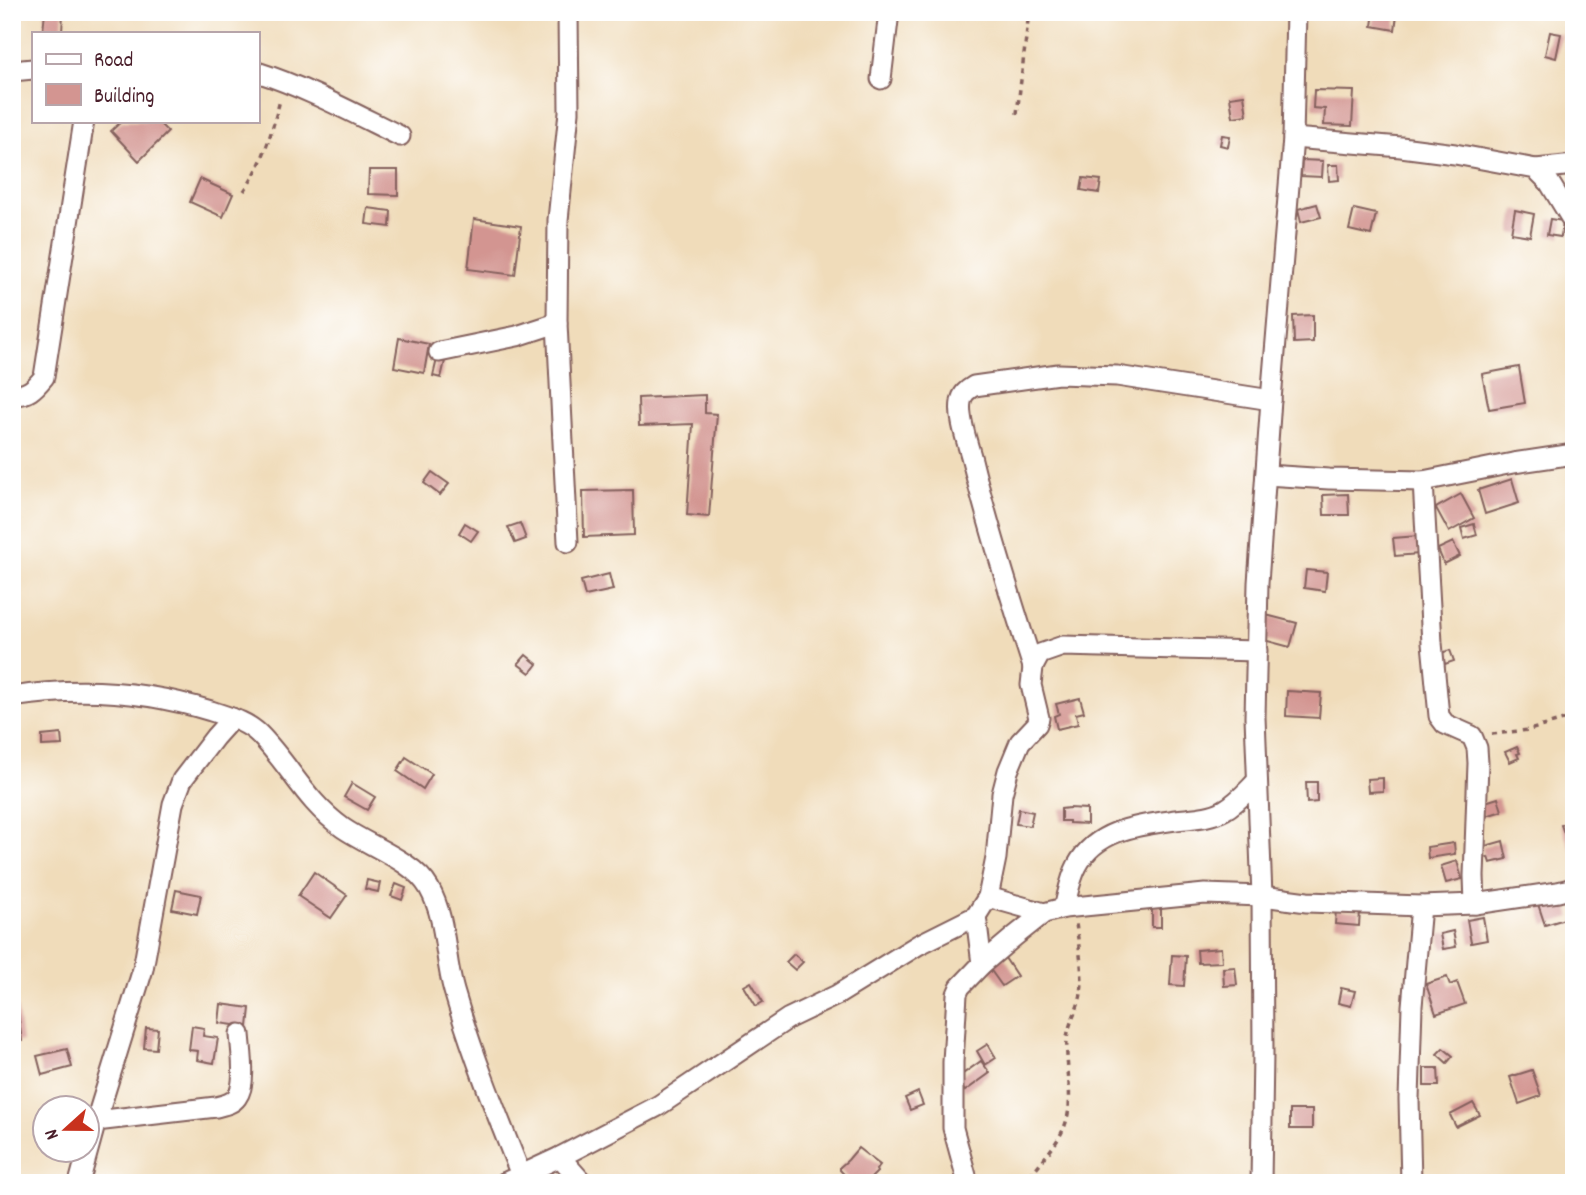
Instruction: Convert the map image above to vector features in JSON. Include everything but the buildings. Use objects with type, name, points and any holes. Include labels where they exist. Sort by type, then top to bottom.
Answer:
[{"type":"street","points":[[568,12],[569,112],[558,220],[557,323],[568,542]]},
{"type":"street","points":[[881,79],[889,12]]},
{"type":"street","points":[[1261,1183],[1262,896],[1255,717],[1258,583],[1293,138],[1296,12]]},
{"type":"street","points":[[12,71],[32,69]]},
{"type":"street","points":[[259,73],[285,81],[400,136]]},
{"type":"street","points":[[12,394],[32,391],[44,377],[84,122]]},
{"type":"street","points":[[1293,138],[1401,146],[1536,169],[1574,165]]},
{"type":"street","points":[[1536,169],[1549,182],[1574,223]]},
{"type":"street","points":[[439,352],[517,335],[557,323]]},
{"type":"street","points":[[1033,667],[982,501],[965,430],[960,404],[967,390],[974,386],[1058,374],[1117,376],[1271,400]]},
{"type":"street","points":[[1266,475],[1423,481],[1574,454]]},
{"type":"street","points":[[1423,481],[1439,716],[1445,724],[1472,736],[1477,748],[1475,904]]},
{"type":"street","points":[[12,697],[84,690],[138,695],[191,705],[245,723],[258,732],[314,803],[342,828],[416,871],[428,886],[436,903],[443,927],[446,959],[453,989],[500,1124],[513,1179],[657,1105],[789,1018],[837,995],[918,945],[976,916],[988,897],[996,858],[1002,794],[1008,771],[1020,742],[1037,724],[1039,718],[1031,685],[1033,667],[1040,654],[1063,646],[1257,651]]},
{"type":"street","points":[[102,1102],[143,969],[173,804],[182,780],[232,718]]},
{"type":"street","points":[[1069,907],[1077,865],[1089,849],[1112,833],[1135,826],[1208,817],[1223,811],[1257,781]]},
{"type":"street","points":[[968,1183],[953,1128],[957,994],[960,987],[982,964],[1044,913],[1069,907],[1205,894],[1262,896],[1307,902],[1421,906],[1475,904],[1574,888]]},
{"type":"street","points":[[988,897],[1044,913]]},
{"type":"street","points":[[1411,1183],[1411,1019],[1421,906]]},
{"type":"street","points":[[976,916],[982,964]]},
{"type":"street","points":[[102,1120],[230,1104],[240,1090],[240,1034]]},
{"type":"street","points":[[560,1157],[583,1183]]},
{"type":"street","points":[[79,1183],[84,1164]]},
{"type":"path","points":[[1017,114],[1028,12]]},
{"type":"path","points":[[244,191],[258,168],[275,121],[285,81]]},
{"type":"path","points":[[1472,736],[1529,730],[1574,717]]},
{"type":"path","points":[[1024,1183],[1063,1130],[1068,1109],[1068,1029],[1082,989],[1069,907]]}]
